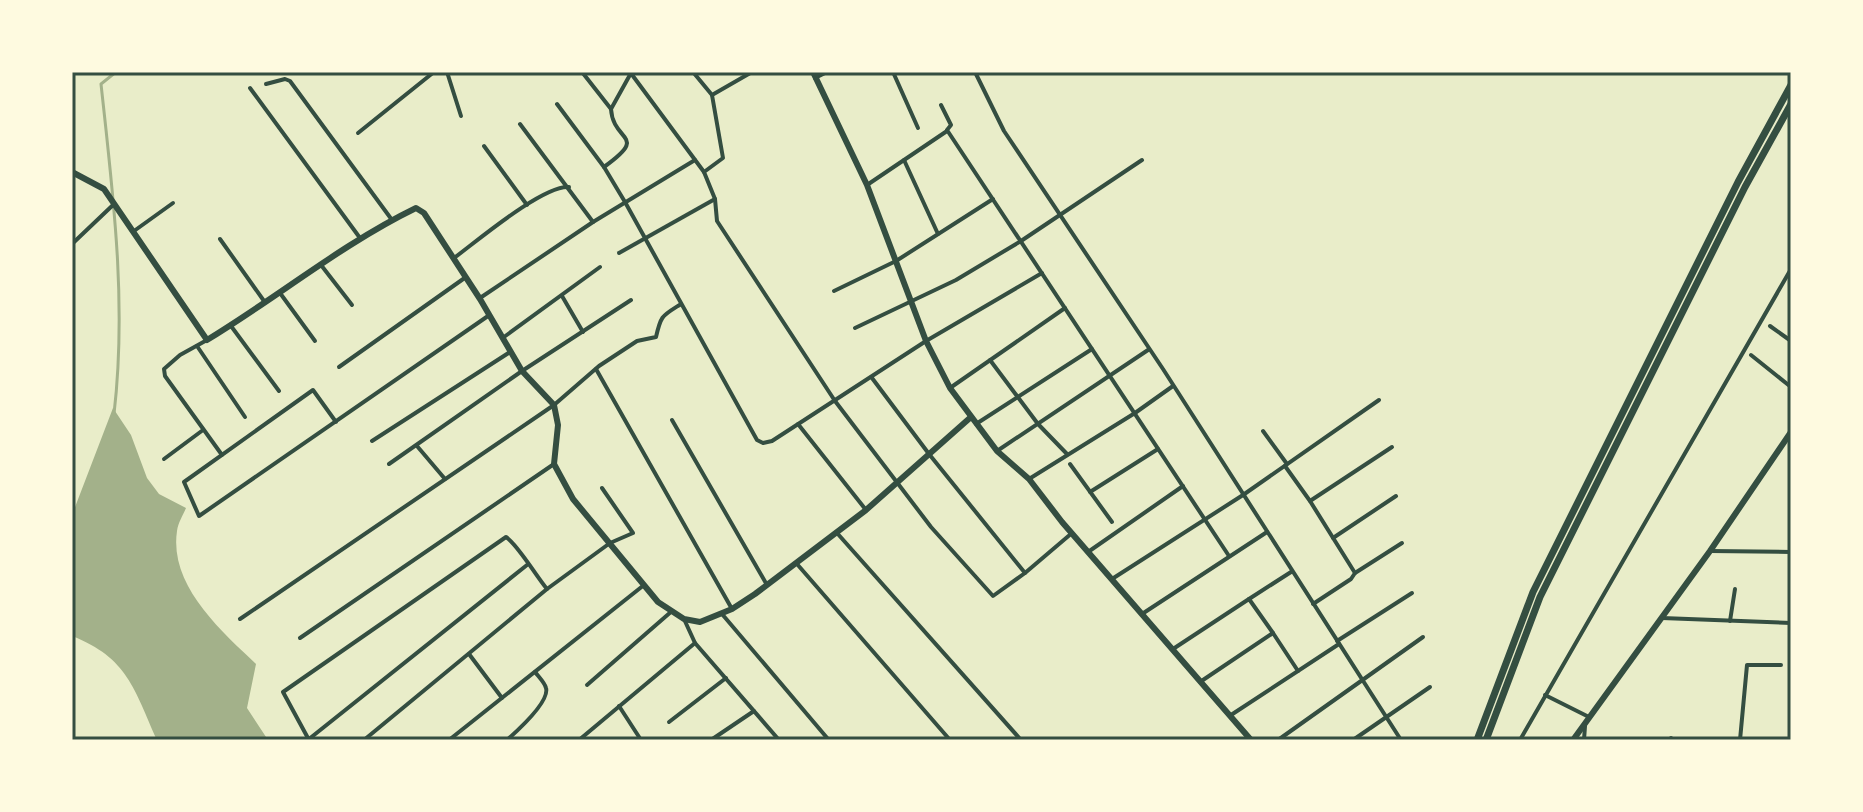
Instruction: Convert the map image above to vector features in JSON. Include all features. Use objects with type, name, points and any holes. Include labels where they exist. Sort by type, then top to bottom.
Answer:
[{"type":"main road","points":[[1477,740],[1533,592],[1738,182],[1791,85]]},
{"type":"main road","points":[[1486,740],[1540,597],[1745,187],[1791,104]]},
{"type":"street","points":[[358,133],[434,72]]},
{"type":"street","points":[[447,72],[461,116]]},
{"type":"street","points":[[582,72],[611,109]]},
{"type":"street","points":[[693,72],[712,95],[723,158],[704,172]]},
{"type":"street","points":[[712,95],[752,72]]},
{"type":"street","points":[[827,72],[814,75],[867,185],[926,341],[950,388],[997,451],[1029,479],[1251,740]]},
{"type":"street","points":[[893,72],[918,128]]},
{"type":"street","points":[[975,72],[1004,131],[1061,214],[1401,740]]},
{"type":"street","points":[[604,167],[625,152],[627,147],[627,141],[610,114],[631,73],[704,172],[715,199],[717,221],[835,401],[897,483],[991,596],[999,594],[1072,533]]},
{"type":"street","points":[[266,84],[285,79],[290,81],[392,220]]},
{"type":"street","points":[[250,88],[360,238]]},
{"type":"street","points":[[557,104],[604,167],[757,440],[763,443],[772,441],[926,341],[1042,273]]},
{"type":"street","points":[[867,185],[947,130],[951,125],[941,105]]},
{"type":"street","points":[[520,124],[593,222]]},
{"type":"street","points":[[947,130],[1229,556]]},
{"type":"street","points":[[484,146],[527,205]]},
{"type":"street","points":[[904,159],[938,234]]},
{"type":"street","points":[[480,299],[593,222],[695,160]]},
{"type":"street","points":[[855,328],[912,303],[1021,241],[1142,160]]},
{"type":"street","points":[[72,172],[104,189],[207,340]]},
{"type":"street","points":[[454,258],[551,190],[569,187]]},
{"type":"street","points":[[619,253],[715,199]]},
{"type":"street","points":[[834,291],[896,261],[993,199]]},
{"type":"street","points":[[132,233],[173,203]]},
{"type":"street","points":[[72,244],[113,205]]},
{"type":"street","points":[[222,455],[165,376],[164,369],[180,355],[231,326],[360,238],[416,208],[424,213],[454,258],[522,371],[554,405],[558,425],[554,464],[573,499],[658,602],[684,619],[700,622],[722,614],[797,564],[866,510],[971,417]]},
{"type":"street","points":[[220,239],[266,303]]},
{"type":"street","points":[[321,265],[352,305]]},
{"type":"street","points":[[502,339],[600,267]]},
{"type":"street","points":[[1520,740],[1791,269]]},
{"type":"street","points":[[339,367],[466,277]]},
{"type":"street","points":[[280,293],[315,341]]},
{"type":"street","points":[[562,295],[583,332]]},
{"type":"street","points":[[389,464],[631,300]]},
{"type":"street","points":[[240,619],[554,405],[596,369],[637,341],[656,337],[661,317],[681,304]]},
{"type":"street","points":[[950,388],[1065,308]]},
{"type":"street","points":[[336,422],[313,390],[184,482],[199,516],[336,422],[488,316]]},
{"type":"street","points":[[231,326],[279,391]]},
{"type":"street","points":[[1770,326],[1791,341]]},
{"type":"street","points":[[197,346],[245,417]]},
{"type":"street","points":[[976,424],[1093,348]]},
{"type":"street","points":[[997,451],[1149,349]]},
{"type":"street","points":[[372,441],[510,352]]},
{"type":"street","points":[[1751,355],[1791,387]]},
{"type":"street","points":[[990,360],[1038,424],[1067,454]]},
{"type":"street","points":[[596,369],[732,609]]},
{"type":"street","points":[[872,378],[1025,573]]},
{"type":"street","points":[[1029,479],[1173,386]]},
{"type":"street","points":[[1112,579],[1243,495],[1379,400]]},
{"type":"street","points":[[672,420],[767,585]]},
{"type":"street","points":[[798,424],[866,510]]},
{"type":"street","points":[[164,459],[203,430]]},
{"type":"street","points":[[1263,431],[1355,573]]},
{"type":"street","points":[[1573,740],[1710,551],[1791,432]]},
{"type":"street","points":[[417,446],[445,479]]},
{"type":"street","points":[[1310,501],[1392,447]]},
{"type":"street","points":[[1090,492],[1158,449]]},
{"type":"street","points":[[300,638],[554,464]]},
{"type":"street","points":[[1070,464],[1112,522]]},
{"type":"street","points":[[1088,552],[1183,486]]},
{"type":"street","points":[[364,740],[547,589],[610,543],[633,533],[602,488]]},
{"type":"street","points":[[1333,538],[1396,496]]},
{"type":"street","points":[[1142,614],[1267,532]]},
{"type":"street","points":[[837,533],[1021,740]]},
{"type":"street","points":[[527,565],[309,740],[283,692],[506,537],[514,543],[547,589]]},
{"type":"street","points":[[1313,604],[1402,543]]},
{"type":"street","points":[[1710,551],[1791,552]]},
{"type":"street","points":[[797,564],[950,740]]},
{"type":"street","points":[[1173,649],[1292,571]]},
{"type":"street","points":[[449,740],[644,585]]},
{"type":"street","points":[[1730,621],[1735,589]]},
{"type":"street","points":[[1230,715],[1412,593]]},
{"type":"street","points":[[1249,599],[1298,671]]},
{"type":"street","points":[[587,685],[672,611]]},
{"type":"street","points":[[722,614],[828,739]]},
{"type":"street","points":[[1660,618],[1791,623]]},
{"type":"street","points":[[684,619],[695,643],[779,740]]},
{"type":"street","points":[[1200,682],[1273,633]]},
{"type":"street","points":[[1278,740],[1423,637]]},
{"type":"street","points":[[579,740],[695,643]]},
{"type":"street","points":[[469,654],[502,698]]},
{"type":"street","points":[[1740,740],[1747,665],[1781,665]]},
{"type":"street","points":[[507,740],[537,710],[547,693],[535,672]]},
{"type":"street","points":[[669,722],[726,678]]},
{"type":"street","points":[[1353,740],[1430,687]]},
{"type":"street","points":[[1545,695],[1588,719]]},
{"type":"street","points":[[619,706],[641,740]]},
{"type":"street","points":[[711,740],[754,711]]},
{"type":"street","points":[[1584,740],[1588,719]]},
{"type":"street","points":[[457,734],[462,740]]},
{"type":"shaded area","points":[[113,408],[131,435],[147,478],[159,494],[186,508],[177,531],[181,570],[200,605],[256,664],[247,708],[268,740],[157,740],[127,677],[106,654],[72,636],[72,515]]},
{"type":"waterway","points":[[114,414],[119,290],[101,84],[116,72]]}]
